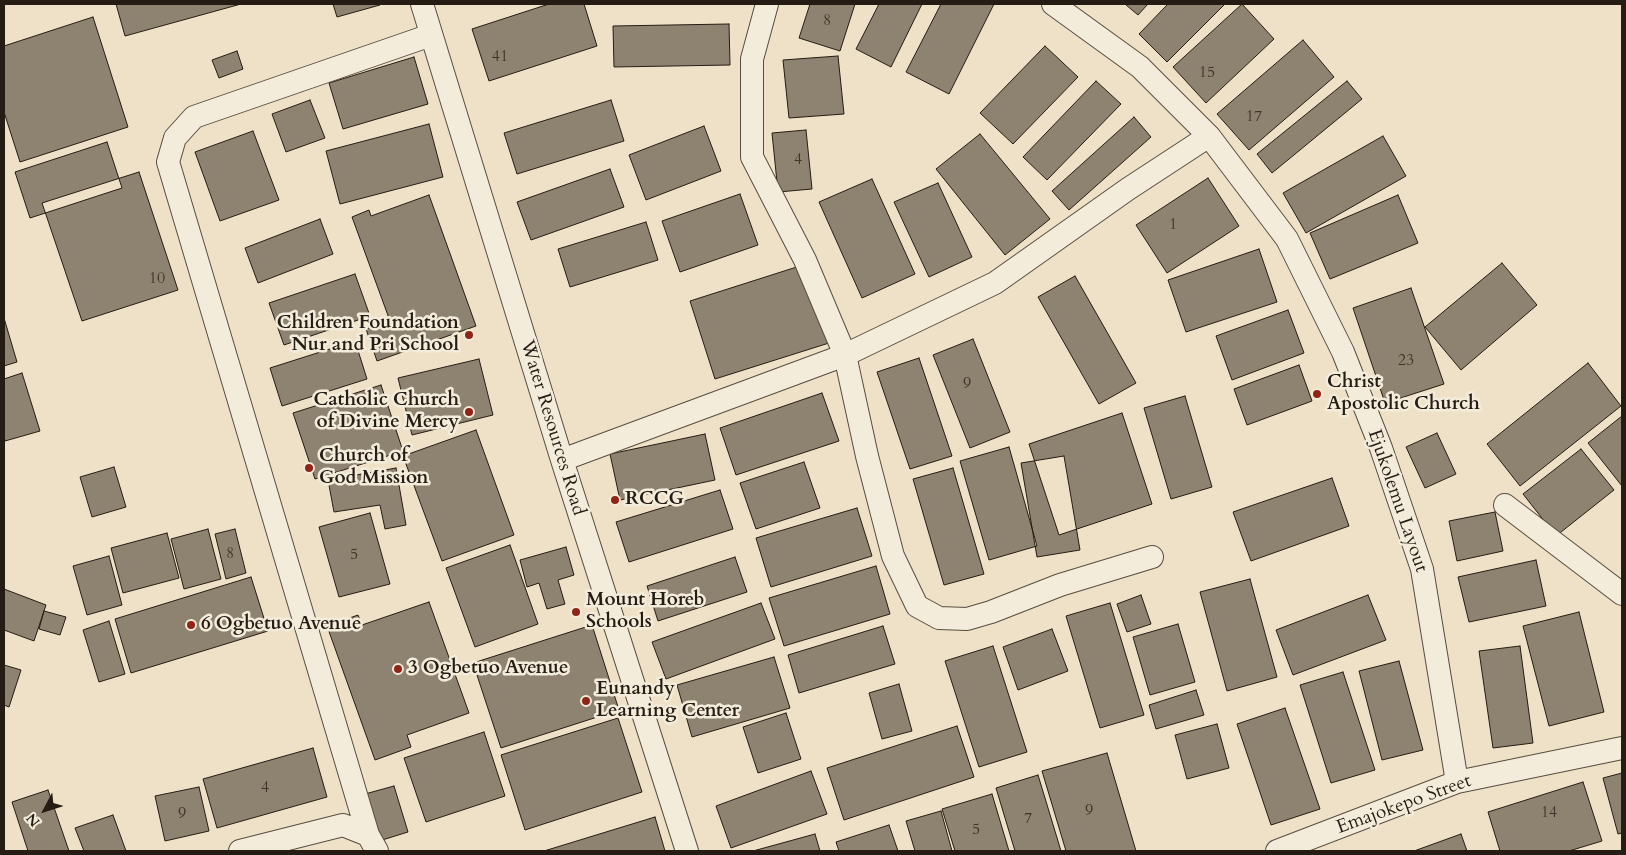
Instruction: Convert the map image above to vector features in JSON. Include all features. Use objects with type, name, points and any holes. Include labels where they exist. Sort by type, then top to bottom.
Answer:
[{"type":"street","name":"Water Resources Road","points":[[422,4],[562,460],[687,851]]},
{"type":"street","points":[[767,4],[752,59],[752,157],[805,260],[845,355],[867,456],[893,556],[917,606],[939,618],[967,619],[991,612],[1060,585],[1152,557]]},
{"type":"street","name":"Ejukolemu Layout","points":[[1053,4],[1140,67],[1209,136],[1287,239],[1343,352],[1381,448],[1422,569],[1457,782]]},
{"type":"street","points":[[372,843],[168,162],[175,138],[194,117],[431,35]]},
{"type":"street","points":[[562,460],[845,355],[995,283],[1128,189],[1209,136]]},
{"type":"street","points":[[1505,505],[1622,594]]},
{"type":"street","name":"Emajokepo Street","points":[[1277,851],[1457,782],[1622,748]]},
{"type":"street","points":[[240,851],[343,824],[372,843]]},
{"type":"building","points":[[116,4],[241,4],[125,36]]},
{"type":"building","points":[[333,4],[380,4],[380,5],[337,17]]},
{"type":"building","points":[[549,4],[584,4],[597,46],[489,81],[472,29]]},
{"type":"building","points":[[810,4],[855,4],[840,51],[799,38]]},
{"type":"building","points":[[879,4],[922,4],[891,67],[856,49]]},
{"type":"building","points":[[941,4],[994,4],[949,94],[906,72]]},
{"type":"building","points":[[1125,4],[1148,4],[1138,15]]},
{"type":"building","points":[[1168,4],[1225,4],[1167,62],[1139,34]]},
{"type":"building","points":[[1242,4],[1274,39],[1206,103],[1173,67]]},
{"type":"building","points":[[93,17],[128,127],[20,162],[4,112],[4,46]]},
{"type":"building","points":[[729,24],[730,65],[614,67],[613,26]]},
{"type":"building","points":[[1303,40],[1334,77],[1249,150],[1217,114]]},
{"type":"building","points":[[1045,46],[1078,77],[1013,144],[980,113]]},
{"type":"building","points":[[237,51],[243,69],[219,78],[212,60]]},
{"type":"building","points":[[838,56],[844,114],[789,118],[783,60]]},
{"type":"building","points":[[414,57],[428,104],[343,129],[329,83]]},
{"type":"building","points":[[1096,81],[1121,104],[1047,180],[1023,157]]},
{"type":"building","points":[[1347,81],[1362,99],[1272,173],[1257,154]]},
{"type":"building","points":[[310,100],[325,138],[286,152],[272,114]]},
{"type":"building","points":[[611,100],[624,141],[517,174],[504,133]]},
{"type":"building","points":[[1134,117],[1151,137],[1069,210],[1052,191]]},
{"type":"building","points":[[429,124],[443,177],[340,204],[326,151]]},
{"type":"building","points":[[704,126],[721,171],[646,200],[629,155]]},
{"type":"building","points":[[806,130],[812,189],[778,192],[772,133]]},
{"type":"building","points":[[253,131],[279,200],[220,221],[195,152]]},
{"type":"building","points":[[980,134],[1050,219],[1005,255],[936,169]]},
{"type":"building","points":[[1383,136],[1406,176],[1306,233],[1283,193]]},
{"type":"building","points":[[107,142],[122,188],[30,218],[15,172]]},
{"type":"building","points":[[610,169],[624,207],[531,240],[517,202]]},
{"type":"building","points":[[139,172],[178,290],[82,321],[42,203]]},
{"type":"building","points":[[1208,178],[1239,226],[1167,273],[1136,225]]},
{"type":"building","points":[[872,179],[915,274],[862,298],[819,202]]},
{"type":"building","points":[[938,183],[972,257],[929,277],[894,202]]},
{"type":"building","points":[[740,194],[758,245],[680,272],[662,221]]},
{"type":"building","points":[[429,195],[476,326],[377,361],[366,329],[390,321],[352,217],[369,210],[371,216]]},
{"type":"building","points":[[1398,195],[1418,243],[1330,279],[1310,233]]},
{"type":"building","points":[[320,219],[333,254],[258,283],[245,248]]},
{"type":"building","points":[[646,222],[658,260],[570,287],[558,249]]},
{"type":"building","points":[[1259,249],[1277,302],[1186,332],[1168,280]]},
{"type":"building","points":[[1502,263],[1537,305],[1461,370],[1425,327]]},
{"type":"building","points":[[803,265],[829,343],[715,379],[690,301]]},
{"type":"building","points":[[355,274],[370,316],[284,345],[269,303]]},
{"type":"building","points":[[1075,276],[1136,383],[1099,404],[1038,297]]},
{"type":"building","points":[[1411,288],[1444,384],[1385,403],[1353,308]]},
{"type":"building","points":[[1288,310],[1304,353],[1232,380],[1216,336]]},
{"type":"building","points":[[4,318],[17,362],[4,366]]},
{"type":"building","points":[[973,339],[1010,432],[970,448],[933,355]]},
{"type":"building","points":[[355,341],[367,379],[282,406],[270,368]]},
{"type":"building","points":[[919,358],[952,456],[910,469],[877,372]]},
{"type":"building","points":[[479,359],[493,415],[412,435],[398,378]]},
{"type":"building","points":[[1588,363],[1621,406],[1520,486],[1487,444]]},
{"type":"building","points":[[1299,365],[1312,401],[1247,425],[1234,389]]},
{"type":"building","points":[[22,373],[40,431],[5,441],[4,379]]},
{"type":"building","points":[[381,385],[403,451],[315,479],[293,413]]},
{"type":"building","points":[[822,393],[839,441],[736,475],[720,428]]},
{"type":"building","points":[[1185,396],[1212,487],[1171,499],[1144,408]]},
{"type":"building","points":[[1122,413],[1152,504],[1059,535],[1029,444]]},
{"type":"building","points":[[1622,416],[1622,486],[1588,443]]},
{"type":"building","points":[[476,430],[514,535],[442,561],[403,456]]},
{"type":"building","points":[[1437,433],[1456,474],[1425,488],[1406,447]]},
{"type":"building","points":[[705,434],[715,480],[620,500],[610,454]]},
{"type":"building","points":[[1009,447],[1037,546],[989,560],[960,461]]},
{"type":"building","points":[[1581,449],[1614,490],[1556,536],[1523,494]]},
{"type":"building","points":[[1064,456],[1080,550],[1037,557],[1021,463]]},
{"type":"building","points":[[804,462],[820,508],[756,529],[740,483]]},
{"type":"building","points":[[114,467],[126,507],[92,517],[80,477]]},
{"type":"building","points":[[396,468],[406,525],[385,529],[380,505],[334,512],[328,480]]},
{"type":"building","points":[[953,468],[984,574],[944,585],[913,479]]},
{"type":"building","points":[[1332,478],[1349,526],[1251,561],[1233,512]]},
{"type":"building","points":[[720,490],[733,529],[629,562],[616,522]]},
{"type":"building","points":[[857,508],[872,556],[771,587],[756,538]]},
{"type":"building","points":[[1495,512],[1503,551],[1457,561],[1449,521]]},
{"type":"building","points":[[370,513],[390,584],[339,597],[319,527]]},
{"type":"building","points":[[208,529],[221,579],[184,589],[171,539]]},
{"type":"building","points":[[235,529],[246,573],[226,579],[215,534]]},
{"type":"building","points":[[167,533],[179,578],[123,593],[111,548]]},
{"type":"building","points":[[510,545],[538,624],[475,647],[446,568]]},
{"type":"building","points":[[566,547],[574,575],[558,580],[565,604],[547,609],[539,583],[527,587],[520,560]]},
{"type":"building","points":[[109,556],[122,605],[87,615],[73,566]]},
{"type":"building","points":[[735,557],[747,592],[658,621],[647,586]]},
{"type":"building","points":[[1536,560],[1546,606],[1469,622],[1458,577]]},
{"type":"building","points":[[876,566],[890,614],[784,646],[769,598]]},
{"type":"building","name":"6 Ogbetuo Avenue","points":[[251,577],[268,631],[131,673],[115,619]]},
{"type":"building","points":[[1250,579],[1277,677],[1227,691],[1200,592]]},
{"type":"building","points":[[4,589],[46,605],[34,641],[4,630]]},
{"type":"building","points":[[1141,595],[1151,624],[1127,632],[1117,604]]},
{"type":"building","points":[[1368,595],[1386,640],[1293,675],[1276,630]]},
{"type":"building","name":"3 Ogbetuo Avenue","points":[[429,602],[469,713],[407,735],[411,747],[375,760],[327,626],[358,615],[362,625]]},
{"type":"building","points":[[761,603],[775,639],[666,679],[652,642]]},
{"type":"building","points":[[1110,603],[1144,715],[1100,728],[1066,616]]},
{"type":"building","points":[[44,611],[66,617],[60,635],[39,629]]},
{"type":"building","points":[[1579,612],[1604,712],[1549,726],[1523,626]]},
{"type":"building","points":[[109,621],[125,674],[99,682],[83,630]]},
{"type":"building","points":[[1178,624],[1195,682],[1150,695],[1133,637]]},
{"type":"building","points":[[592,625],[619,710],[501,748],[473,663]]},
{"type":"building","points":[[883,626],[895,664],[799,693],[788,655]]},
{"type":"building","points":[[1052,629],[1068,671],[1018,690],[1003,647]]},
{"type":"building","points":[[993,646],[1027,752],[979,767],[945,661]]},
{"type":"building","points":[[1520,646],[1533,743],[1493,748],[1479,651]]},
{"type":"building","points":[[774,657],[790,708],[692,737],[677,685]]},
{"type":"building","points":[[1399,661],[1423,750],[1382,760],[1359,671]]},
{"type":"building","points":[[4,665],[21,670],[9,707],[4,705]]},
{"type":"building","points":[[1343,672],[1375,770],[1331,783],[1300,685]]},
{"type":"building","points":[[899,684],[912,731],[882,739],[869,693]]},
{"type":"building","points":[[1196,690],[1204,715],[1156,729],[1149,705]]},
{"type":"building","points":[[1285,708],[1320,809],[1271,825],[1237,724]]},
{"type":"building","points":[[786,713],[801,759],[758,773],[743,727]]},
{"type":"building","points":[[618,718],[642,792],[525,830],[501,755]]},
{"type":"building","points":[[1217,724],[1229,768],[1187,779],[1175,735]]},
{"type":"building","points":[[957,726],[974,777],[844,820],[827,768]]},
{"type":"building","points":[[484,732],[505,796],[426,822],[404,758]]},
{"type":"building","points":[[313,748],[327,797],[217,828],[203,779]]},
{"type":"building","points":[[1107,753],[1136,851],[1066,851],[1042,771]]},
{"type":"building","points":[[811,771],[827,814],[731,848],[716,806]]},
{"type":"building","points":[[1622,773],[1622,833],[1618,834],[1603,778]]},
{"type":"building","points":[[1038,775],[1061,851],[1015,851],[996,788]]},
{"type":"building","points":[[1583,782],[1602,841],[1569,851],[1500,851],[1488,812]]},
{"type":"building","points":[[394,786],[408,832],[379,841],[365,794]]},
{"type":"building","points":[[199,787],[209,831],[165,841],[155,796]]},
{"type":"building","points":[[48,790],[69,851],[28,851],[12,802]]},
{"type":"building","points":[[992,794],[1009,851],[955,851],[942,809]]},
{"type":"building","points":[[941,811],[952,851],[915,851],[906,821]]},
{"type":"building","points":[[113,815],[126,851],[84,851],[75,828]]},
{"type":"building","points":[[655,817],[665,851],[544,851]]},
{"type":"building","points":[[889,825],[898,851],[839,851],[836,842]]},
{"type":"building","points":[[815,834],[820,851],[753,851]]},
{"type":"building","points":[[1461,834],[1467,851],[1414,851]]},
{"type":"place","name":"Children Foundation Nur and Pri School","points":[[469,335]]},
{"type":"place","name":"Christ Apostolic Church","points":[[1317,394]]},
{"type":"place","name":"Catholic Church of Divine Mercy","points":[[469,412]]},
{"type":"place","name":"Church of God Mission","points":[[309,468]]},
{"type":"place","name":"RCCG","points":[[615,500]]},
{"type":"place","name":"Mount Horeb Schools","points":[[576,612]]},
{"type":"place","name":"6 Ogbetuo Avenue","points":[[191,625]]},
{"type":"place","name":"3 Ogbetuo Avenue","points":[[398,669]]},
{"type":"place","name":"Eunandy Learning Center","points":[[586,701]]}]
